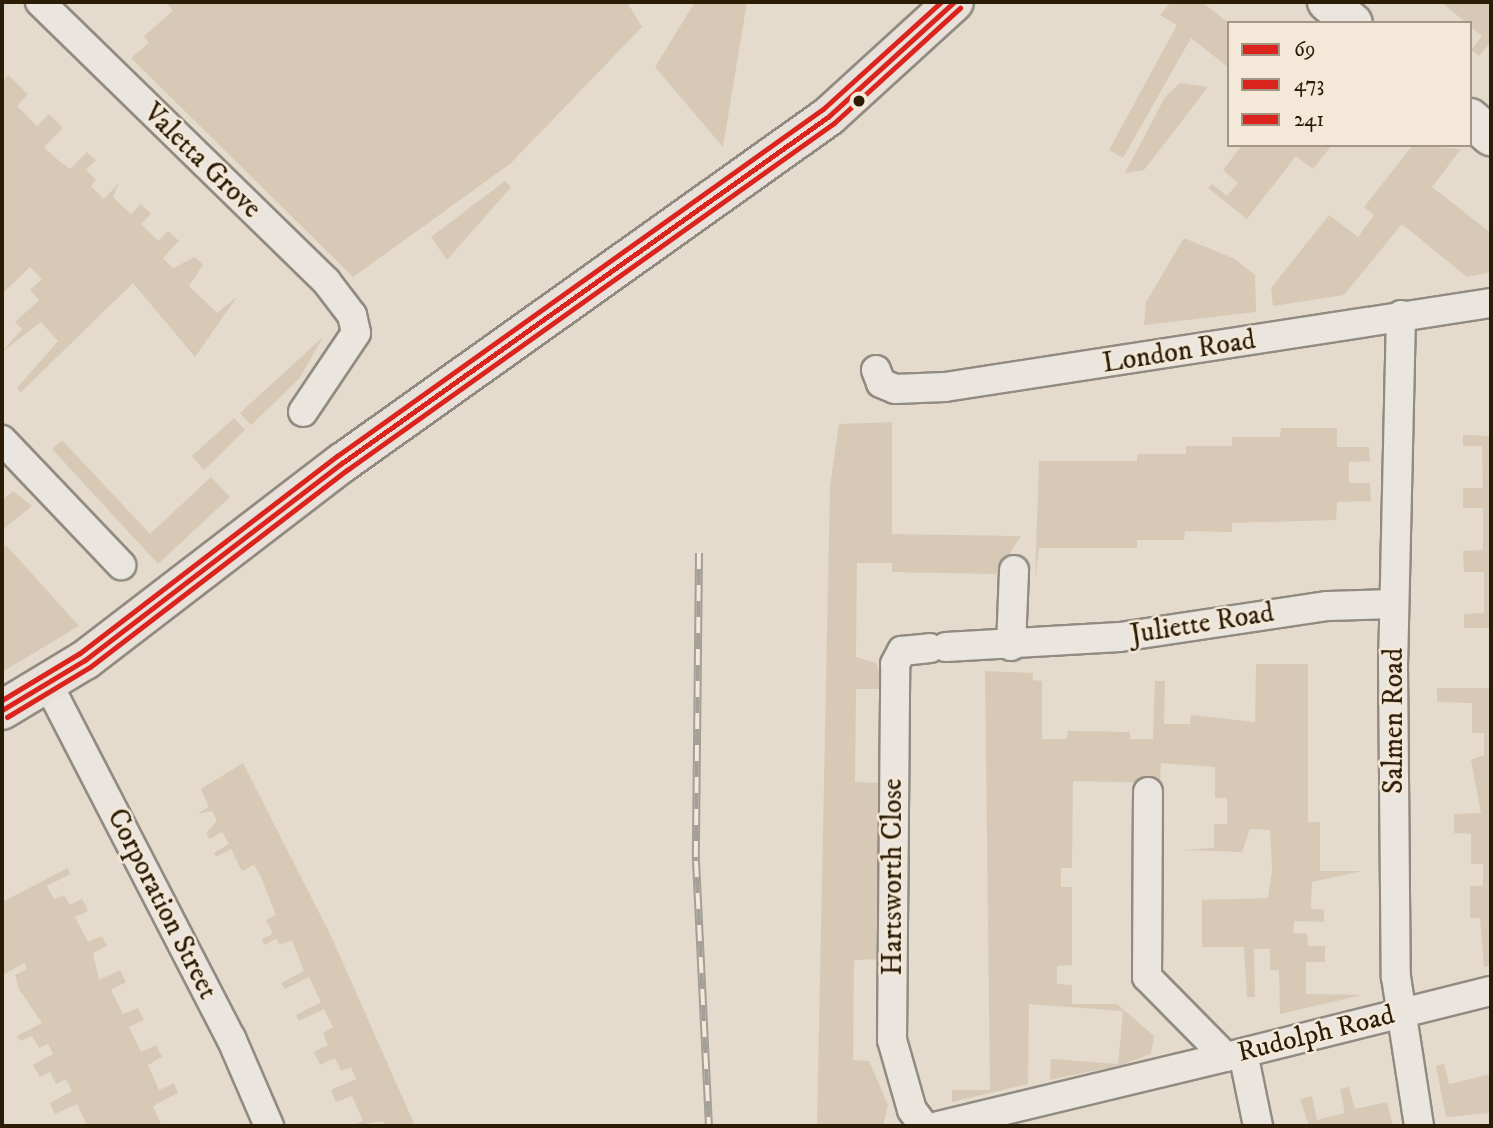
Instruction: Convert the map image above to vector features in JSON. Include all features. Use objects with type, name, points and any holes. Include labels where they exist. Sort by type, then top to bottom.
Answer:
[{"type":"main road","points":[[2,710],[48,684],[709,199],[830,116],[954,2]]},
{"type":"street","name":"Valetta Grove","points":[[40,2],[326,282],[357,326],[303,412]]},
{"type":"street","points":[[1327,2],[1351,21]]},
{"type":"street","points":[[1472,120],[1491,136]]},
{"type":"street","name":"London Road","points":[[876,370],[881,383],[895,389],[945,387],[1401,314],[1491,303]]},
{"type":"street","name":"Salmen Road","points":[[1401,314],[1395,604],[1400,1013],[1419,1126]]},
{"type":"street","points":[[2,440],[121,565]]},
{"type":"street","points":[[1011,646],[1014,570]]},
{"type":"street","name":"Juliette Road","points":[[938,648],[1011,646],[1042,637],[1120,637],[1328,606],[1395,604]]},
{"type":"street","name":"Hartsworth Close","points":[[924,1126],[908,1100],[892,1040],[895,676],[896,655],[938,648]]},
{"type":"street","name":"Corporation Street","points":[[48,684],[231,1038],[269,1126]]},
{"type":"street","name":"Rudolph Road","points":[[1148,792],[1147,977],[1234,1055],[1491,991]]},
{"type":"street","points":[[938,1126],[1234,1055],[1258,1126]]},
{"type":"shaded area","points":[[166,2],[627,2],[642,27],[510,164],[353,277],[131,58],[149,43],[144,36],[173,11]]},
{"type":"shaded area","points":[[695,2],[747,2],[723,147],[655,67]]},
{"type":"shaded area","points":[[1171,2],[1202,2],[1227,21],[1227,66],[1191,38],[1123,158],[1109,150],[1177,25],[1160,15]]},
{"type":"shaded area","points":[[1441,2],[1491,2],[1491,42],[1479,56],[1472,49],[1482,36],[1472,28],[1472,21],[1464,21]]},
{"type":"shaded area","points":[[8,75],[28,94],[17,106],[37,126],[49,114],[63,128],[44,147],[70,169],[87,152],[96,160],[86,170],[96,180],[91,186],[104,199],[119,183],[113,197],[131,214],[141,204],[151,214],[141,224],[158,241],[168,231],[179,241],[163,258],[173,268],[195,257],[203,265],[189,286],[217,313],[237,297],[195,357],[133,283],[21,392],[17,388],[58,341],[41,322],[2,352],[22,329],[15,322],[39,300],[30,290],[42,279],[30,267],[2,294],[2,82]]},
{"type":"shaded area","points":[[1180,83],[1208,87],[1144,170],[1125,173],[1165,97]]},
{"type":"shaded area","points":[[1240,147],[1330,147],[1313,169],[1296,156],[1247,219],[1208,188],[1212,184],[1227,196],[1238,183],[1223,170]]},
{"type":"shaded area","points":[[1411,147],[1461,149],[1432,187],[1491,233],[1491,272],[1467,277],[1402,224],[1344,295],[1273,306],[1271,288],[1329,215],[1358,237],[1374,215],[1364,207]]},
{"type":"shaded area","points":[[505,181],[511,187],[447,260],[431,237]]},
{"type":"shaded area","points":[[1184,238],[1235,259],[1255,275],[1256,312],[1144,325],[1146,302]]},
{"type":"shaded area","points":[[323,337],[299,379],[251,425],[240,413]]},
{"type":"shaded area","points":[[234,418],[245,430],[204,470],[192,456]]},
{"type":"shaded area","points":[[892,422],[892,534],[1021,536],[996,574],[892,572],[892,563],[857,563],[856,657],[876,663],[885,689],[856,689],[855,782],[883,783],[883,959],[854,960],[853,1060],[869,1061],[888,1105],[883,1126],[817,1126],[830,486],[839,424]]},
{"type":"shaded area","points":[[1281,428],[1337,428],[1337,447],[1369,447],[1370,461],[1349,462],[1349,483],[1370,483],[1371,501],[1337,502],[1336,520],[1232,523],[1232,532],[1185,531],[1184,540],[1137,540],[1137,548],[1039,548],[1035,579],[1039,461],[1137,461],[1137,454],[1186,454],[1186,446],[1232,446],[1232,437],[1280,437]]},
{"type":"shaded area","points":[[1463,435],[1491,436],[1491,628],[1464,628],[1464,614],[1484,613],[1484,572],[1464,572],[1463,551],[1483,550],[1483,508],[1463,508],[1463,488],[1483,488],[1482,446],[1463,446]]},
{"type":"shaded area","points":[[62,440],[150,534],[211,477],[230,497],[158,564],[52,449]]},
{"type":"shaded area","points":[[13,491],[32,506],[2,530],[2,500]]},
{"type":"shaded area","points":[[6,545],[79,626],[2,672],[2,549]]},
{"type":"shaded area","points":[[1256,664],[1308,664],[1308,822],[1320,822],[1320,871],[1362,871],[1312,882],[1311,909],[1324,910],[1324,922],[1294,921],[1293,933],[1307,934],[1308,946],[1325,946],[1325,962],[1306,962],[1306,994],[1362,995],[1280,1014],[1279,970],[1270,970],[1270,949],[1254,949],[1255,997],[1247,997],[1244,947],[1202,947],[1202,900],[1268,898],[1272,871],[1270,830],[1250,829],[1242,852],[1182,850],[1214,848],[1214,824],[1227,824],[1227,798],[1215,798],[1215,767],[1161,763],[1160,783],[1073,781],[1072,868],[1061,868],[1061,887],[1072,887],[1072,965],[1057,966],[1057,984],[1072,985],[1072,1004],[1117,1004],[1154,1036],[1151,1054],[1121,1065],[1050,1080],[1051,1059],[1118,1064],[1123,1011],[1029,1004],[1028,1084],[952,1102],[952,1090],[990,1090],[985,671],[1033,673],[1033,680],[1042,681],[1042,739],[1067,739],[1068,731],[1130,732],[1130,739],[1153,739],[1155,681],[1165,681],[1164,724],[1190,724],[1191,715],[1255,722]]},
{"type":"shaded area","points":[[1437,688],[1491,688],[1491,965],[1484,967],[1480,918],[1470,918],[1470,886],[1483,886],[1483,864],[1471,864],[1471,834],[1454,833],[1454,814],[1481,813],[1471,760],[1484,755],[1484,733],[1472,733],[1472,703],[1437,702]]},
{"type":"shaded area","points":[[243,763],[332,938],[415,1126],[386,1126],[383,1121],[351,1126],[363,1121],[352,1096],[336,1102],[331,1090],[356,1079],[351,1067],[341,1071],[335,1058],[320,1065],[314,1052],[328,1045],[323,1033],[333,1027],[324,1009],[299,1021],[296,1015],[321,1002],[309,977],[285,989],[281,983],[304,971],[292,940],[280,945],[276,939],[264,945],[262,939],[273,934],[266,920],[276,915],[260,875],[254,865],[242,871],[231,849],[216,857],[214,853],[229,844],[222,832],[210,839],[206,833],[217,821],[212,811],[197,814],[209,807],[201,789]]},
{"type":"shaded area","points":[[68,868],[70,874],[47,886],[54,899],[64,895],[70,905],[82,899],[88,911],[75,917],[88,942],[102,936],[107,946],[93,953],[99,980],[120,970],[126,982],[111,990],[123,1014],[138,1008],[144,1020],[129,1027],[141,1052],[156,1045],[162,1057],[148,1065],[159,1090],[174,1083],[178,1093],[153,1106],[162,1126],[87,1126],[77,1104],[55,1114],[50,1103],[72,1091],[66,1079],[56,1084],[50,1072],[40,1077],[33,1065],[53,1054],[48,1044],[39,1048],[32,1036],[20,1041],[17,1036],[42,1023],[19,989],[15,975],[27,969],[25,963],[2,975],[2,902]]},
{"type":"shaded area","points":[[1444,1064],[1449,1084],[1491,1074],[1491,1113],[1446,1117],[1436,1066]]},
{"type":"shaded area","points":[[1349,1087],[1355,1109],[1387,1102],[1393,1126],[1309,1126],[1300,1099],[1312,1096],[1317,1120],[1345,1113],[1340,1089]]},
{"type":"railway","points":[[699,553],[696,861],[709,1126]]},
{"type":"transit line","name":"241","points":[[2,700],[80,653],[337,456],[823,109],[941,2]]},
{"type":"transit line","name":"69","points":[[2,710],[85,660],[342,463],[829,116],[954,2]]},
{"type":"transit line","name":"473","points":[[7,717],[90,667],[347,470],[834,123],[960,8]]}]
